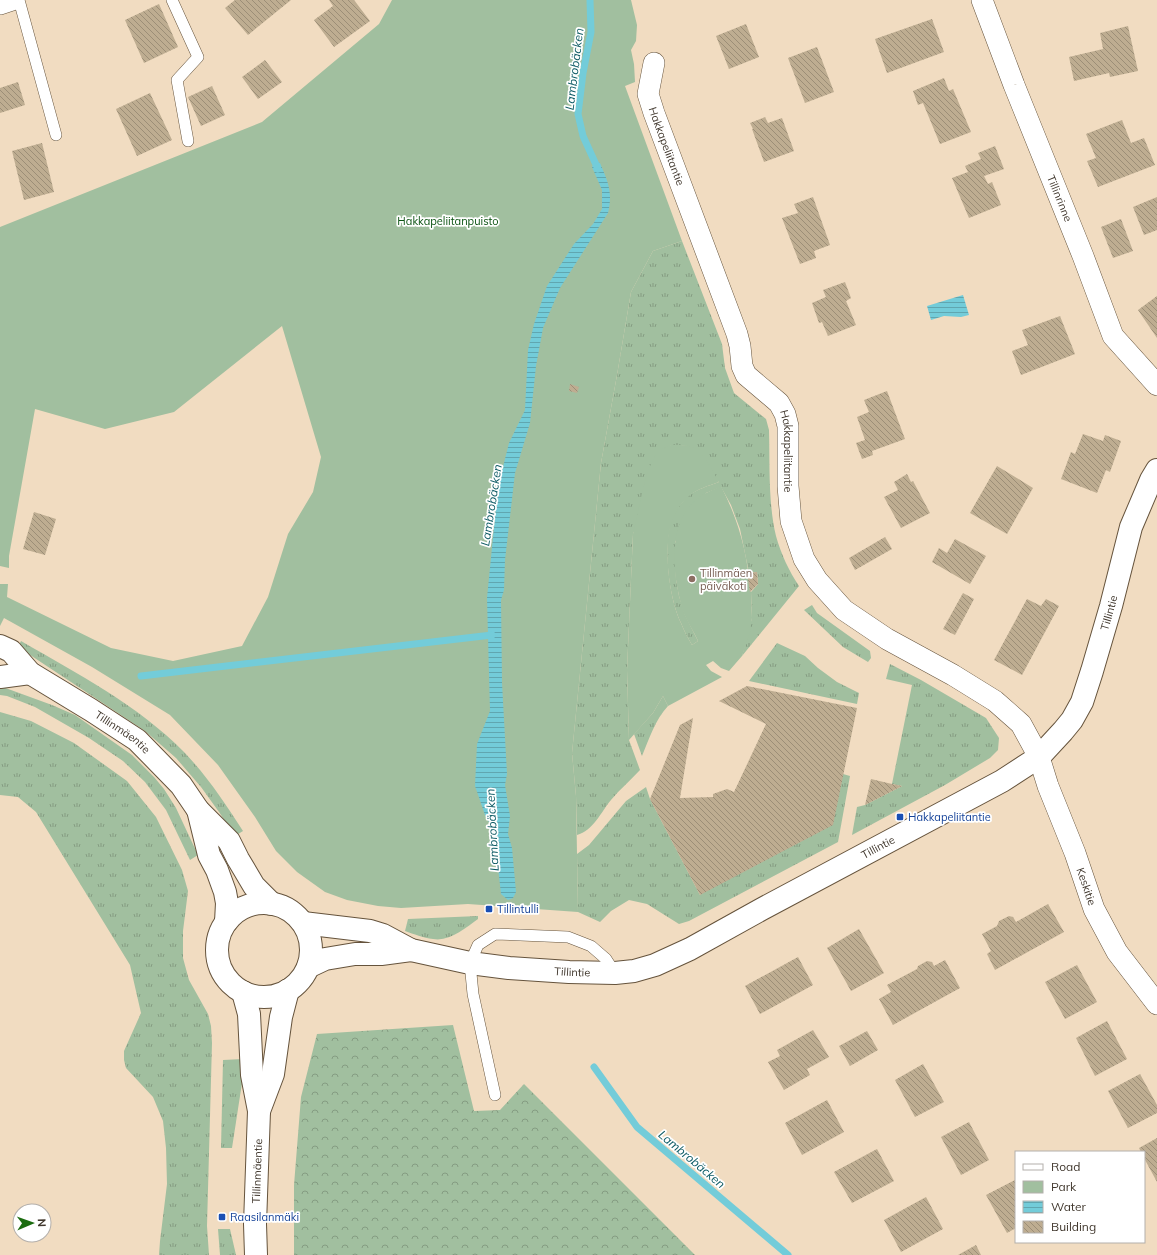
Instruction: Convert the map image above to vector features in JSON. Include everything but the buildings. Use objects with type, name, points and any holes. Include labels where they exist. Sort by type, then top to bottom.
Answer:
[{"type":"street","points":[[0,4],[12,0]]},
{"type":"street","name":"Tillinrinne","points":[[982,0],[1113,336],[1157,385]]},
{"type":"street","name":"Hakkapeliitantie","points":[[654,63],[648,94],[737,334],[742,366],[746,376],[778,403],[785,414],[788,426],[788,486],[791,521],[804,559],[817,580],[844,610],[887,639],[953,675],[995,701],[1020,724],[1039,757]]},
{"type":"street","name":"Tillintie","points":[[303,923],[370,931],[411,950],[509,968],[615,973],[634,971],[655,965],[690,949],[1002,781],[1039,757],[1072,720],[1082,702],[1111,606],[1131,527],[1155,478]]},
{"type":"street","name":"Tillinmäentie","points":[[0,646],[11,651],[30,673],[91,710],[136,740],[180,786],[198,810],[229,841],[254,886],[272,904]]},
{"type":"street","points":[[0,677],[30,673]]},
{"type":"street","name":"Keskitie","points":[[1039,757],[1048,786],[1075,853],[1094,909],[1117,952],[1157,1004]]},
{"type":"street","name":"Tillinmäentie","points":[[198,810],[209,855],[217,870],[225,892],[227,903],[226,922]]},
{"type":"street","points":[[259,903],[272,904],[284,907],[303,923],[311,944],[311,956],[308,967],[300,980],[288,990],[278,995],[266,997],[254,996],[234,986],[226,977],[220,966],[217,955],[218,943],[226,922],[236,912],[247,906],[259,903]]},
{"type":"street","name":"Tillintie","points":[[308,967],[325,959],[355,954],[381,954],[411,950]]},
{"type":"street","name":"Tillinmäentie","points":[[259,1111],[273,1074],[280,1017],[288,990]]},
{"type":"street","name":"Tillinmäentie","points":[[244,992],[249,1014],[252,1075],[259,1111],[255,1224],[256,1255]]},
{"type":"lane","points":[[19,0],[56,135]]},
{"type":"lane","points":[[172,0],[198,57],[177,80],[188,141]]},
{"type":"lane","points":[[494,1095],[473,994],[470,962],[478,946],[495,934],[568,937],[591,946],[606,959],[615,973]]},
{"type":"green space","name":"Hakkapeliitanpuisto","points":[[392,0],[631,0],[637,25],[636,41],[631,50],[634,64],[635,82],[625,86],[682,241],[653,251],[631,292],[601,463],[572,753],[576,796],[578,912],[468,904],[401,908],[378,906],[347,900],[325,892],[297,872],[276,851],[255,817],[218,765],[170,715],[92,667],[4,618],[0,626],[0,584],[8,584],[7,597],[111,648],[173,661],[242,646],[268,597],[288,534],[313,492],[321,457],[282,326],[174,412],[105,429],[35,409],[9,556],[9,568],[0,566],[0,227],[262,122],[379,24]]},
{"type":"green space","points":[[682,241],[722,344],[725,368],[734,393],[766,419],[769,430],[770,483],[773,523],[783,556],[799,586],[742,656],[752,618],[751,592],[758,584],[757,572],[749,573],[740,529],[731,505],[721,487],[706,493],[675,542],[676,579],[679,596],[685,615],[698,641],[692,645],[683,629],[670,587],[667,559],[669,532],[674,514],[688,496],[719,482],[687,446],[671,445],[633,534],[627,670],[629,740],[640,770],[614,796],[588,830],[577,835],[576,796],[572,753],[601,463],[631,292],[653,251]]},
{"type":"green space","points":[[671,445],[693,447],[700,452],[719,482],[699,490],[686,499],[675,514],[669,532],[668,558],[671,587],[673,600],[683,629],[692,645],[698,641],[684,614],[680,600],[675,569],[674,553],[676,537],[680,523],[687,510],[697,499],[721,486],[727,498],[741,537],[749,577],[752,618],[750,632],[742,656],[729,671],[721,668],[713,661],[706,665],[711,671],[722,677],[668,706],[663,696],[653,713],[629,740],[627,670],[633,534],[648,470],[655,456],[662,449]]},
{"type":"green space","points":[[812,605],[817,613],[870,651],[871,658],[868,662],[843,647],[804,610]]},
{"type":"green space","points":[[21,641],[107,691],[147,719],[166,735],[184,752],[208,780],[243,831],[235,836],[201,787],[176,758],[145,731],[18,647]]},
{"type":"green space","points":[[777,643],[805,656],[837,682],[859,693],[857,704],[749,681]]},
{"type":"green space","points":[[890,664],[921,680],[986,718],[999,738],[998,750],[990,758],[945,785],[852,835],[857,807],[865,805],[902,786],[892,784],[912,685],[886,679]]},
{"type":"green space","points":[[0,686],[75,715],[132,755],[164,789],[176,808],[198,855],[190,860],[166,810],[145,782],[123,761],[89,738],[35,707],[7,696],[0,695]]},
{"type":"green space","points":[[663,696],[668,706],[663,711],[656,723],[642,756],[634,734],[653,713]]},
{"type":"green space","points":[[0,712],[31,721],[74,743],[127,781],[156,817],[182,870],[188,891],[183,931],[183,958],[189,980],[208,1014],[211,1026],[212,1043],[207,1226],[209,1255],[159,1255],[167,1184],[166,1148],[163,1121],[153,1097],[126,1068],[124,1060],[124,1051],[141,1013],[130,965],[36,812],[18,797],[0,795]]},
{"type":"green space","points":[[843,774],[850,776],[838,842],[689,921],[679,924],[647,904],[629,900],[611,911],[600,922],[578,912],[577,854],[589,845],[626,801],[646,787],[650,799],[700,895]]},
{"type":"green space","points":[[478,916],[478,919],[463,930],[445,938],[429,938],[405,931],[408,919]]},
{"type":"green space","points":[[453,1025],[474,1111],[500,1110],[524,1084],[695,1255],[294,1255],[294,1185],[301,1097],[317,1034]]},
{"type":"green space","points":[[243,1059],[242,1083],[232,1148],[221,1148],[223,1060]]},
{"type":"green space","points":[[218,1229],[230,1229],[236,1255],[220,1255]]},
{"type":"water","points":[[595,162],[600,163],[609,187],[610,199],[608,213],[560,288],[543,328],[536,366],[530,423],[515,473],[505,560],[504,590],[501,600],[502,683],[507,774],[505,785],[510,816],[508,834],[512,848],[516,892],[513,898],[508,900],[501,894],[494,831],[485,815],[475,786],[477,744],[490,711],[487,598],[498,487],[509,443],[525,410],[528,350],[534,324],[547,286],[574,244],[593,224],[602,209],[602,190],[592,167]]},
{"type":"water","points":[[963,295],[969,315],[961,317],[944,316],[931,320],[927,306]]},
{"type":"waterway","name":"Lambrobäcken","points":[[590,0],[591,32],[583,73],[578,114],[583,136],[598,169]]},
{"type":"waterway","points":[[141,676],[492,635]]},
{"type":"waterway","name":"Lambrobäcken","points":[[594,1067],[637,1127],[788,1255]]},
{"type":"place","name":"Tillinmäen päiväkoti","points":[[692,579]]},
{"type":"place","name":"Hakkapeliitantie","points":[[900,817]]},
{"type":"place","name":"Tillintulli","points":[[489,909]]},
{"type":"place","name":"Raasilanmäki","points":[[222,1217]]}]
